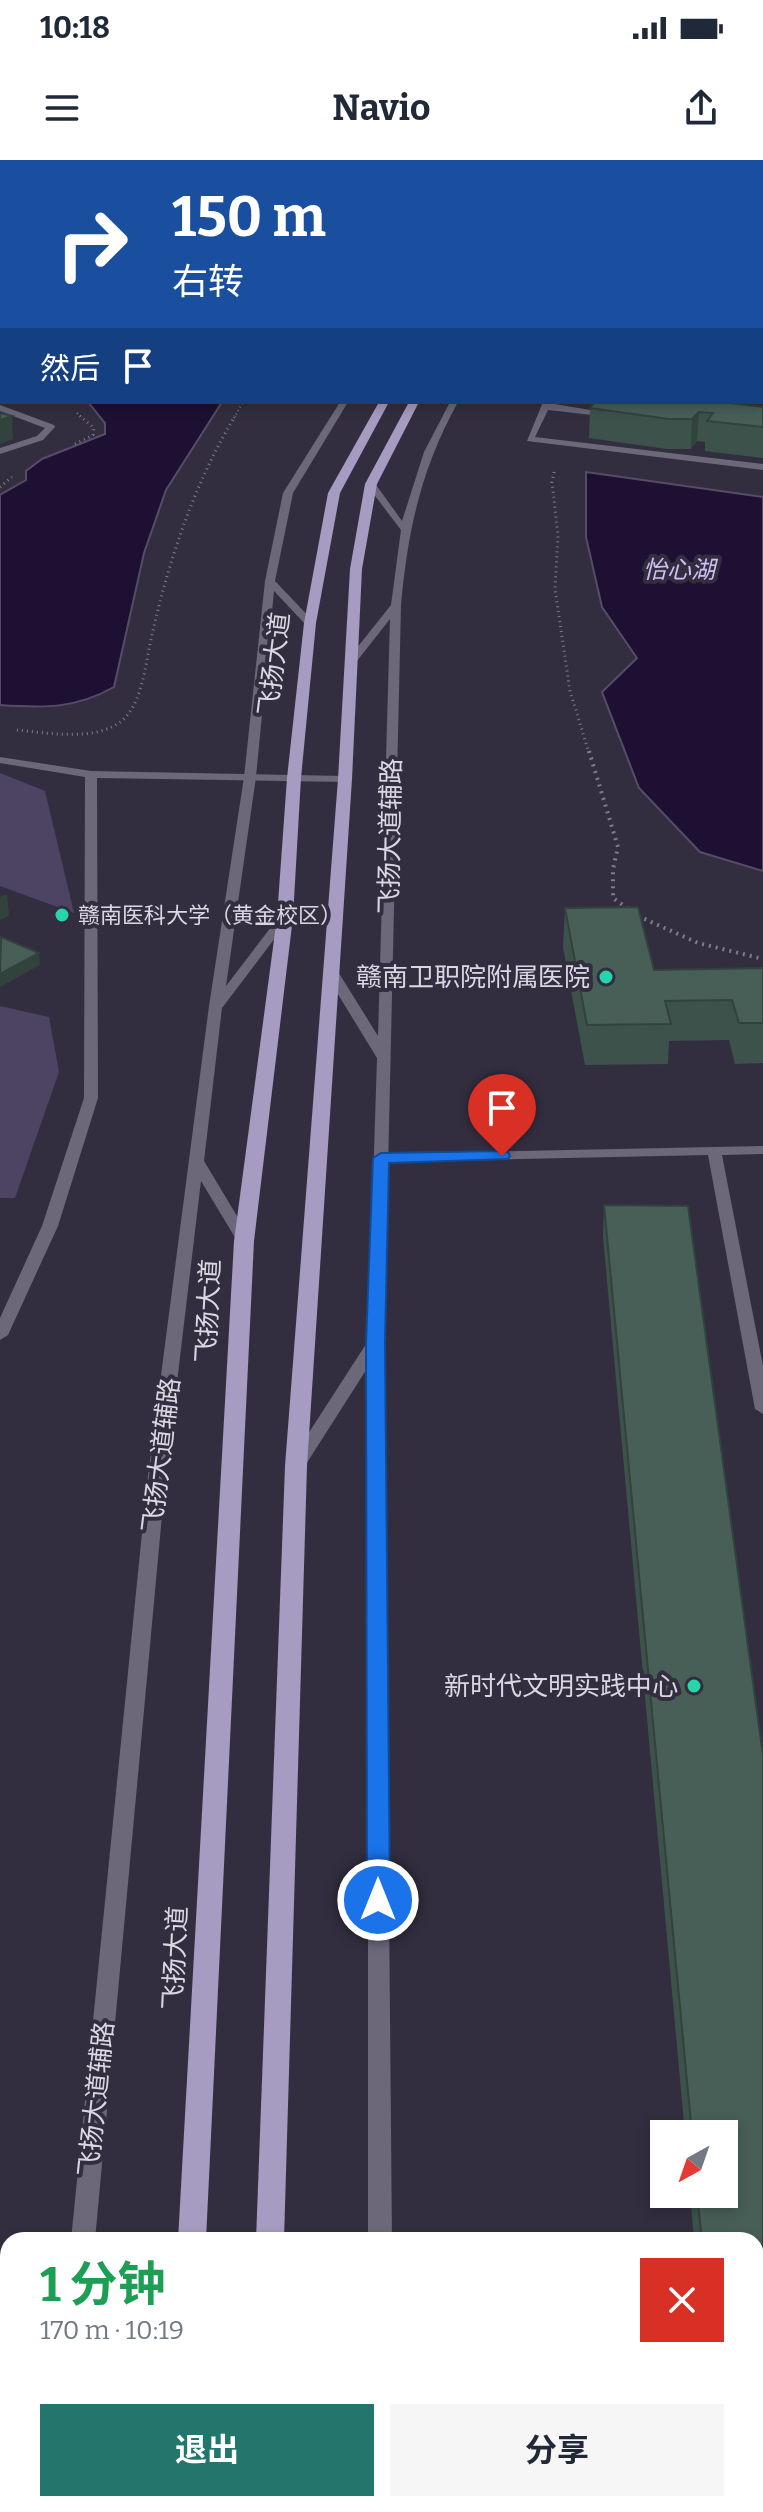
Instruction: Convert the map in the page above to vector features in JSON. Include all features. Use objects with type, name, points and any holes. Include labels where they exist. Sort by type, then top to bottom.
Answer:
[{"type":"main road","name":"飞扬大道","points":[[192,2232],[244,1241],[285,917],[294,778],[310,623],[334,493],[383,404]]},
{"type":"main road","points":[[270,2232],[296,1466],[345,779],[356,569],[371,484],[413,404]]},
{"type":"street","name":"飞扬大道辅路","points":[[84,2232],[156,1483],[199,1164],[216,1006],[250,777],[270,581],[288,493],[343,404]]},
{"type":"street","name":"飞扬大道辅路","points":[[380,2232],[376,1343],[396,605],[403,528],[433,436],[453,404]]},
{"type":"street","points":[[622,415],[545,404],[530,439],[763,467]]},
{"type":"street","points":[[0,408],[51,427],[40,438],[0,451]]},
{"type":"street","points":[[371,484],[403,528]]},
{"type":"street","points":[[270,581],[310,623]]},
{"type":"street","points":[[353,659],[396,605]]},
{"type":"street","points":[[0,760],[91,774],[345,779]]},
{"type":"street","points":[[0,1335],[50,1226],[91,1098],[91,774]]},
{"type":"street","points":[[216,1006],[285,917]]},
{"type":"street","points":[[332,973],[385,1060]]},
{"type":"street","points":[[381,1158],[763,1150]]},
{"type":"street","points":[[714,1151],[763,1409]]},
{"type":"street","points":[[199,1164],[244,1241]]},
{"type":"street","points":[[296,1466],[376,1343]]},
{"type":"path","points":[[13,730],[81,733],[112,726],[128,716],[136,697],[163,585],[212,457],[242,404]]},
{"type":"path","points":[[566,465],[552,473],[558,535],[555,589],[570,691],[618,847],[613,869],[613,898],[648,923],[702,943],[763,959]]},
{"type":"shaded area","points":[[0,773],[45,791],[74,913],[0,886]]},
{"type":"shaded area","points":[[0,1006],[49,1017],[59,1072],[15,1198],[0,1198]]},
{"type":"water","points":[[90,404],[221,404],[166,490],[144,553],[114,687],[72,703],[31,707],[0,705],[0,495],[26,480],[26,471],[42,459],[105,434],[105,423]]},
{"type":"water","name":"怡心湖","points":[[586,472],[763,497],[763,871],[700,852],[639,788],[602,692],[637,658],[602,607],[586,537]]},
{"type":"building","points":[[593,404],[738,404],[763,407],[763,427],[707,421],[713,413],[699,412],[692,419],[669,419],[590,408]]},
{"type":"building","points":[[0,413],[12,416],[0,420]]},
{"type":"building","points":[[638,907],[654,970],[763,968],[763,1023],[739,1023],[732,1000],[665,1001],[671,1024],[587,1025],[565,908]]},
{"type":"building","points":[[1,937],[39,953],[0,974]]},
{"type":"building","name":"新时代文明实践中心","points":[[604,1205],[688,1206],[763,1756],[763,2232],[701,2232],[699,2208],[738,2208],[738,2120],[691,2120]]},
{"type":"place","name":"赣南医科大学（黄金校区）","points":[[62,915]]},
{"type":"place","name":"赣南卫职院附属医院","points":[[606,977]]},
{"type":"place","name":"新时代文明实践中心","points":[[694,1686]]},
{"type":"route","points":[[378,1900],[376,1343],[381,1158],[502,1156]]}]
